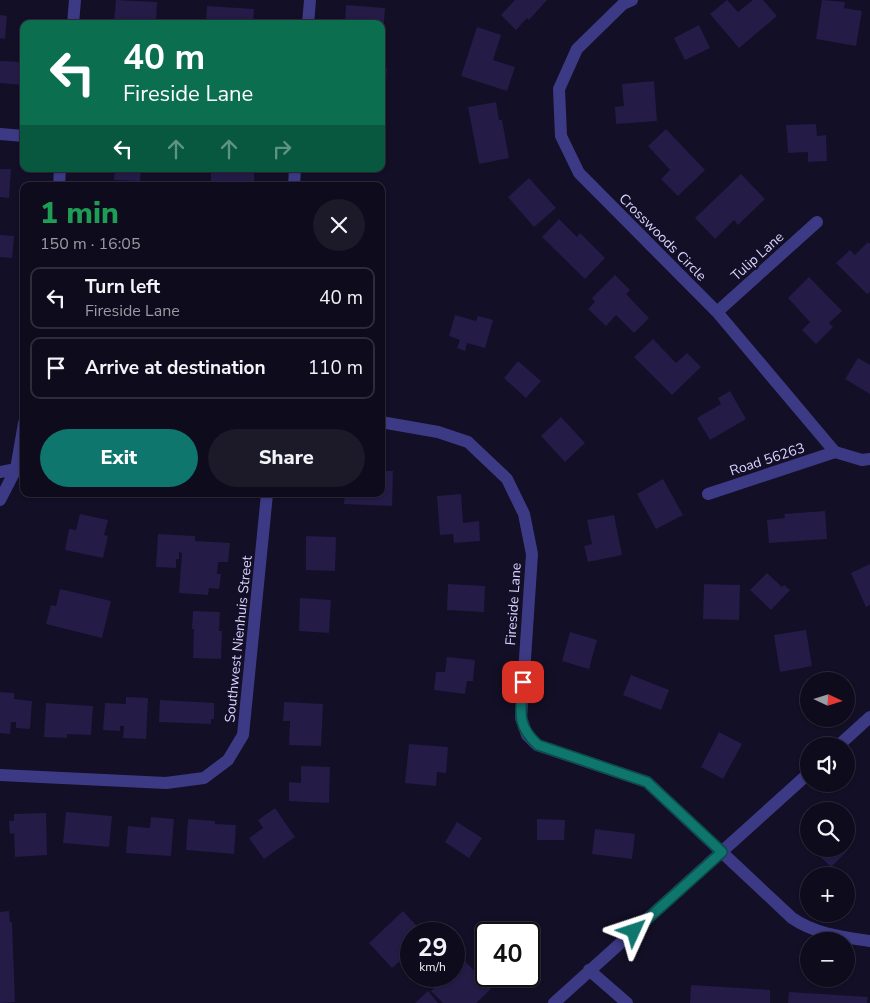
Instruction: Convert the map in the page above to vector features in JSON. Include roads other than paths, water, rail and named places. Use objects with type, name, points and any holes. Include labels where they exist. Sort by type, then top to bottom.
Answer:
[{"type":"street","points":[[73,20],[75,0]]},
{"type":"street","points":[[308,20],[310,0]]},
{"type":"street","name":"Crosswoods Circle","points":[[632,0],[623,4],[577,48],[560,89],[561,136],[579,173],[717,312],[835,452]]},
{"type":"street","points":[[0,134],[20,136]]},
{"type":"street","name":"Tulip Lane","points":[[717,312],[817,222]]},
{"type":"street","name":"Fireside Lane","points":[[385,423],[438,432],[468,442],[507,479],[524,514],[532,554],[521,718],[527,735],[538,745],[647,782],[792,918],[805,927],[840,937],[870,941]]},
{"type":"street","points":[[0,500],[16,469],[20,446]]},
{"type":"street","points":[[835,452],[862,460],[870,459]]},
{"type":"street","name":"Road 56263","points":[[708,494],[835,452]]},
{"type":"street","points":[[0,472],[16,469]]},
{"type":"street","name":"Southwest Nienhuis Street","points":[[0,776],[166,783],[204,778],[228,760],[243,735],[267,497]]},
{"type":"street","points":[[848,737],[870,716]]},
{"type":"street","points":[[554,1003],[800,781]]},
{"type":"street","points":[[589,970],[628,1003]]}]
